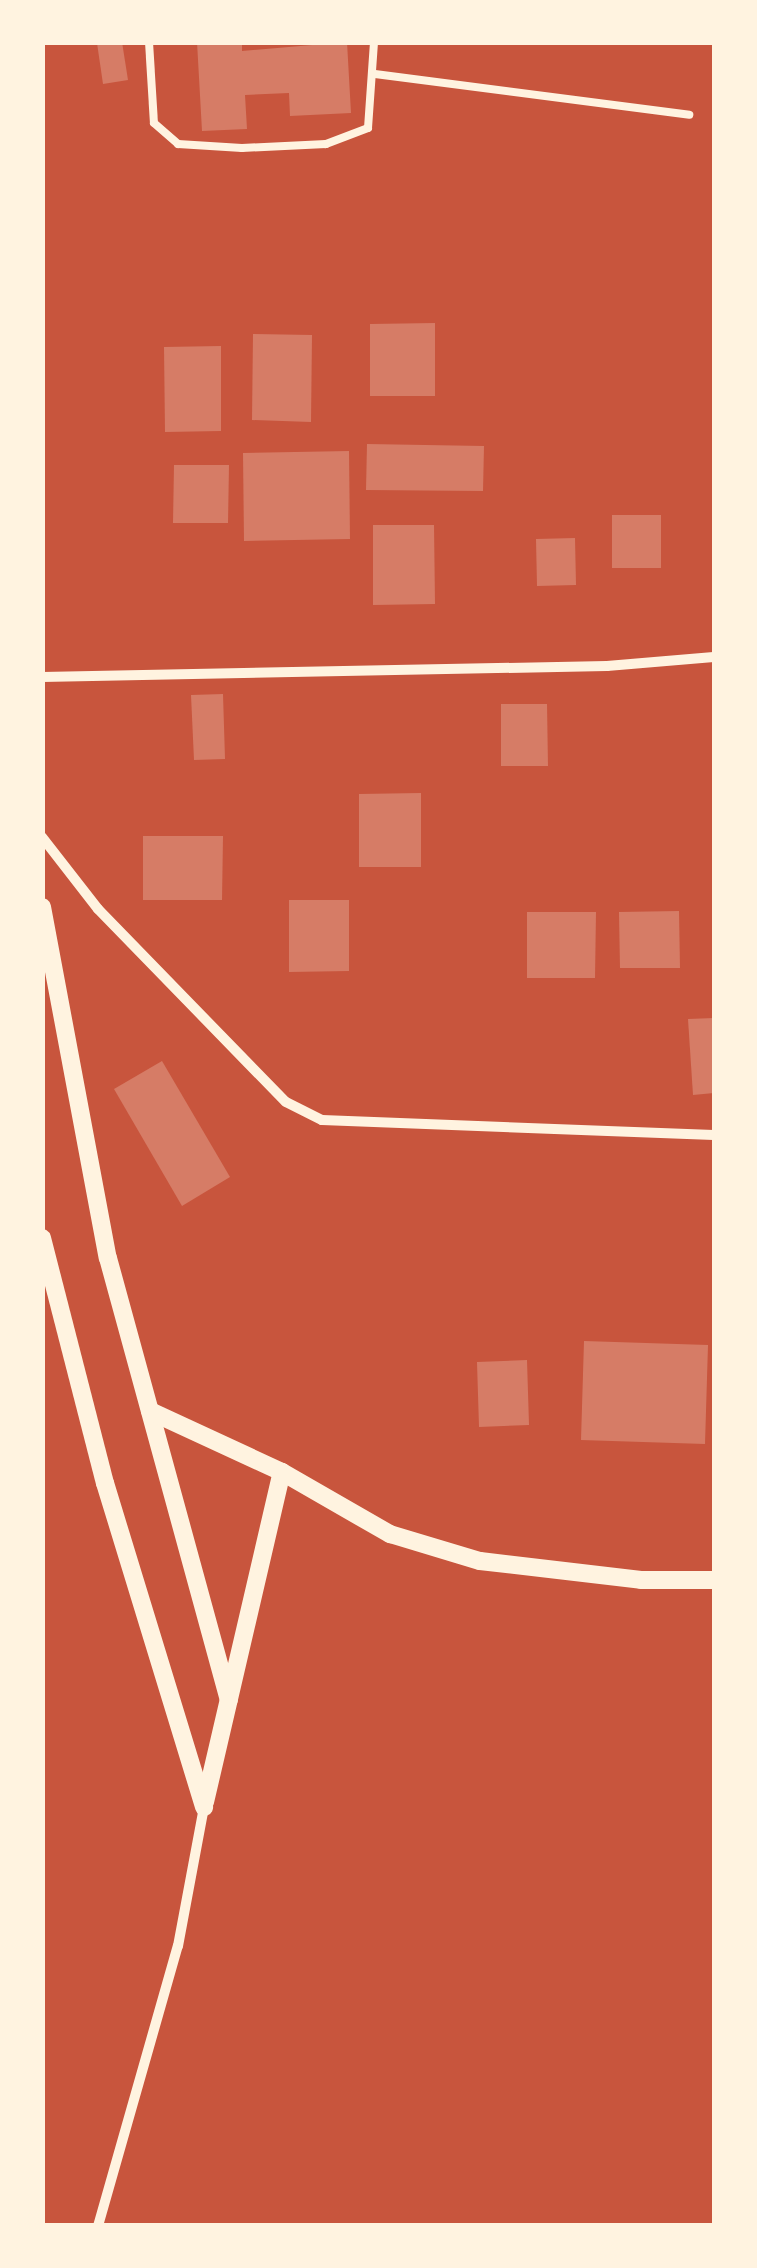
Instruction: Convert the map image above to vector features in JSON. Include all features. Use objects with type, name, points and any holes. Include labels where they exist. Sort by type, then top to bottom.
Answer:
[{"type":"street","points":[[42,677],[607,666],[714,656]]},
{"type":"street","points":[[42,837],[98,908],[286,1102],[322,1120],[714,1135]]},
{"type":"street","points":[[42,907],[108,1258],[229,1700]]},
{"type":"street","points":[[42,1238],[105,1483],[204,1807]]},
{"type":"street","points":[[150,1411],[282,1472],[390,1534],[480,1561],[641,1580],[714,1580]]},
{"type":"street","points":[[98,2226],[178,1946],[204,1807],[282,1472]]},
{"type":"lane","points":[[148,42],[154,123],[178,144],[326,144],[368,128],[375,74],[374,42]]},
{"type":"lane","points":[[375,74],[689,115]]},
{"type":"building","points":[[122,42],[128,80],[103,84],[97,43]]},
{"type":"building","points":[[197,42],[242,42],[242,51],[347,42],[351,113],[290,116],[289,93],[245,95],[247,129],[202,131]]},
{"type":"building","points":[[435,323],[435,396],[370,396],[370,324]]},
{"type":"building","points":[[253,334],[312,335],[311,422],[252,420]]},
{"type":"building","points":[[221,346],[221,431],[165,432],[164,347]]},
{"type":"building","points":[[367,444],[484,446],[483,491],[366,490]]},
{"type":"building","points":[[349,451],[350,539],[244,541],[243,453]]},
{"type":"building","points":[[174,465],[229,465],[228,523],[173,523]]},
{"type":"building","points":[[612,515],[661,515],[661,568],[612,568]]},
{"type":"building","points":[[373,525],[434,525],[435,604],[373,605]]},
{"type":"building","points":[[575,538],[576,585],[537,586],[536,539]]},
{"type":"building","points":[[223,694],[225,759],[194,760],[191,695]]},
{"type":"building","points":[[501,704],[547,704],[548,766],[501,766]]},
{"type":"building","points":[[421,793],[421,867],[359,867],[359,794]]},
{"type":"building","points":[[143,836],[223,836],[222,900],[143,900]]},
{"type":"building","points":[[289,900],[349,900],[349,971],[289,972]]},
{"type":"building","points":[[679,911],[680,968],[620,968],[619,912]]},
{"type":"building","points":[[527,912],[596,912],[595,978],[527,978]]},
{"type":"building","points":[[714,1018],[714,1093],[693,1095],[688,1019]]},
{"type":"building","points":[[162,1061],[230,1177],[182,1206],[114,1089]]},
{"type":"building","points":[[584,1341],[708,1345],[705,1444],[581,1440]]},
{"type":"building","points":[[527,1360],[529,1425],[479,1427],[477,1362]]}]
